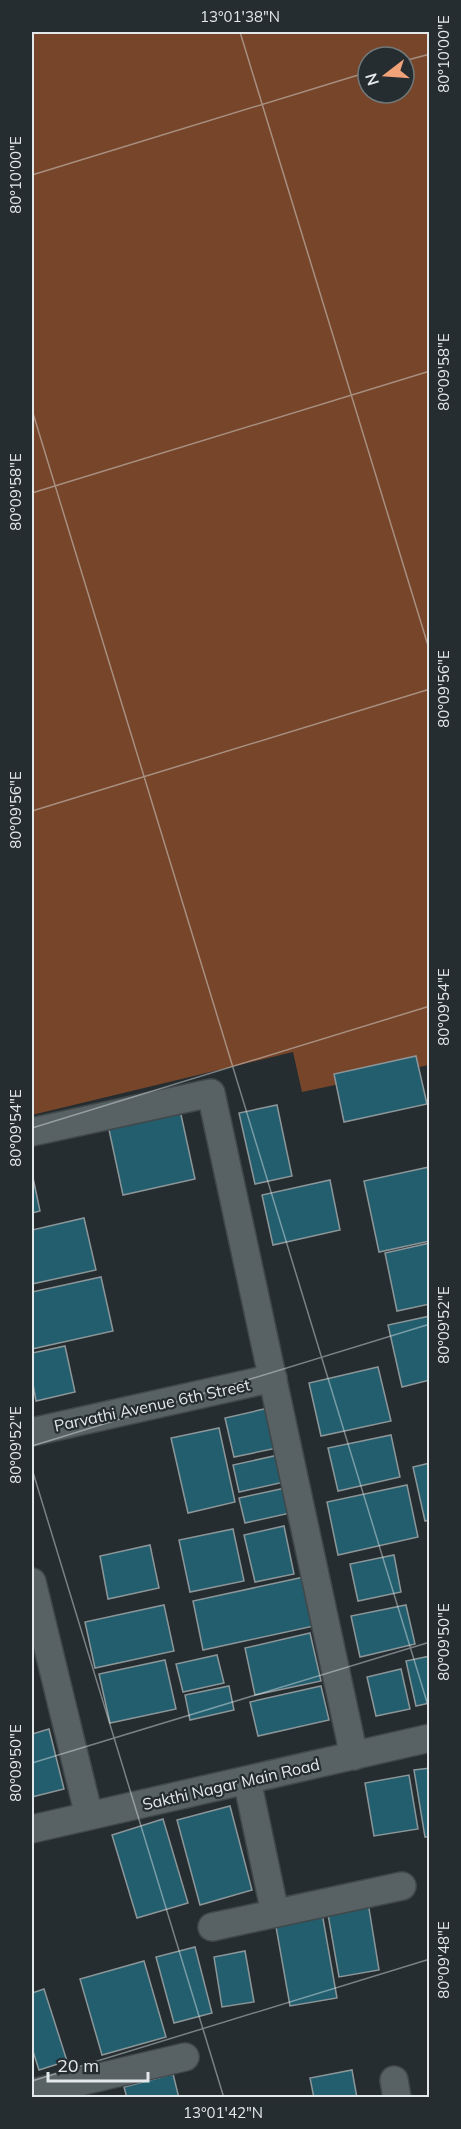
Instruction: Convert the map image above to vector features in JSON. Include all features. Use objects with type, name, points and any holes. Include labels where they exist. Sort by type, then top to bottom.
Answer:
[{"type":"street","points":[[32,1132],[211,1093],[354,1756]]},
{"type":"street","name":"Parvathi Avenue 6th Street","points":[[32,1432],[273,1378]]},
{"type":"street","points":[[32,1582],[89,1816]]},
{"type":"street","name":"Sakthi Nagar Main Road","points":[[32,1829],[429,1738]]},
{"type":"street","points":[[247,1780],[275,1913]]},
{"type":"street","points":[[212,1927],[402,1886]]},
{"type":"street","points":[[32,2093],[185,2056]]},
{"type":"shaded area","points":[[32,32],[429,32],[429,1065],[302,1092],[293,1052],[32,1115]]},
{"type":"building","points":[[416,1056],[427,1104],[344,1122],[334,1074]]},
{"type":"building","points":[[277,1105],[292,1176],[255,1184],[239,1113]]},
{"type":"building","points":[[180,1110],[195,1179],[123,1195],[108,1125]]},
{"type":"building","points":[[429,1167],[430,1241],[379,1252],[364,1181]]},
{"type":"building","points":[[32,1173],[40,1211],[32,1213]]},
{"type":"building","points":[[330,1180],[340,1230],[273,1245],[262,1195]]},
{"type":"building","points":[[84,1218],[96,1270],[32,1284],[32,1230]]},
{"type":"building","points":[[430,1243],[430,1304],[397,1311],[385,1253]]},
{"type":"building","points":[[101,1277],[113,1331],[32,1349],[32,1292]]},
{"type":"building","points":[[430,1316],[430,1380],[402,1387],[388,1325]]},
{"type":"building","points":[[65,1346],[75,1392],[36,1401],[32,1379],[32,1353]]},
{"type":"building","points":[[378,1367],[391,1421],[321,1436],[309,1383]]},
{"type":"building","points":[[273,1407],[282,1447],[234,1457],[225,1418]]},
{"type":"building","points":[[219,1428],[235,1502],[188,1513],[171,1438]]},
{"type":"building","points":[[391,1435],[400,1477],[338,1491],[328,1448]]},
{"type":"building","points":[[283,1454],[289,1481],[239,1492],[233,1465]]},
{"type":"building","points":[[430,1463],[430,1520],[425,1521],[413,1467]]},
{"type":"building","points":[[407,1485],[418,1537],[338,1555],[327,1502]]},
{"type":"building","points":[[290,1487],[295,1512],[245,1523],[239,1498]]},
{"type":"building","points":[[284,1526],[294,1574],[255,1582],[244,1535]]},
{"type":"building","points":[[233,1529],[244,1581],[190,1592],[179,1540]]},
{"type":"building","points":[[150,1545],[159,1588],[108,1599],[100,1556]]},
{"type":"building","points":[[394,1555],[401,1592],[358,1601],[350,1564]]},
{"type":"building","points":[[304,1577],[314,1626],[203,1650],[193,1601]]},
{"type":"building","points":[[164,1605],[174,1651],[95,1668],[85,1622]]},
{"type":"building","points":[[406,1605],[415,1644],[360,1657],[351,1616]]},
{"type":"building","points":[[310,1633],[321,1681],[255,1695],[245,1648]]},
{"type":"building","points":[[217,1655],[224,1683],[183,1692],[176,1664]]},
{"type":"building","points":[[430,1656],[430,1703],[416,1706],[406,1661]]},
{"type":"building","points":[[165,1660],[176,1709],[110,1723],[99,1674]]},
{"type":"building","points":[[401,1669],[410,1709],[376,1716],[367,1677]]},
{"type":"building","points":[[229,1686],[234,1710],[190,1720],[185,1695]]},
{"type":"building","points":[[321,1686],[329,1720],[258,1736],[250,1702]]},
{"type":"building","points":[[49,1729],[64,1789],[32,1797],[32,1734]]},
{"type":"building","points":[[430,1768],[430,1837],[425,1837],[414,1770]]},
{"type":"building","points":[[409,1775],[418,1829],[374,1836],[365,1783]]},
{"type":"building","points":[[230,1806],[252,1890],[200,1905],[177,1820]]},
{"type":"building","points":[[163,1819],[188,1903],[137,1918],[112,1835]]},
{"type":"building","points":[[367,1896],[379,1970],[339,1977],[326,1903]]},
{"type":"building","points":[[322,1913],[337,1998],[290,2006],[275,1921]]},
{"type":"building","points":[[195,1947],[212,2013],[174,2023],[156,1957]]},
{"type":"building","points":[[245,1951],[254,2002],[222,2007],[214,1957]]},
{"type":"building","points":[[144,1961],[166,2037],[102,2055],[80,1979]]},
{"type":"building","points":[[44,1989],[67,2061],[39,2070],[32,2048],[32,1993]]},
{"type":"building","points":[[352,2070],[357,2098],[314,2098],[310,2078]]},
{"type":"building","points":[[173,2074],[179,2098],[127,2098],[124,2087]]}]
